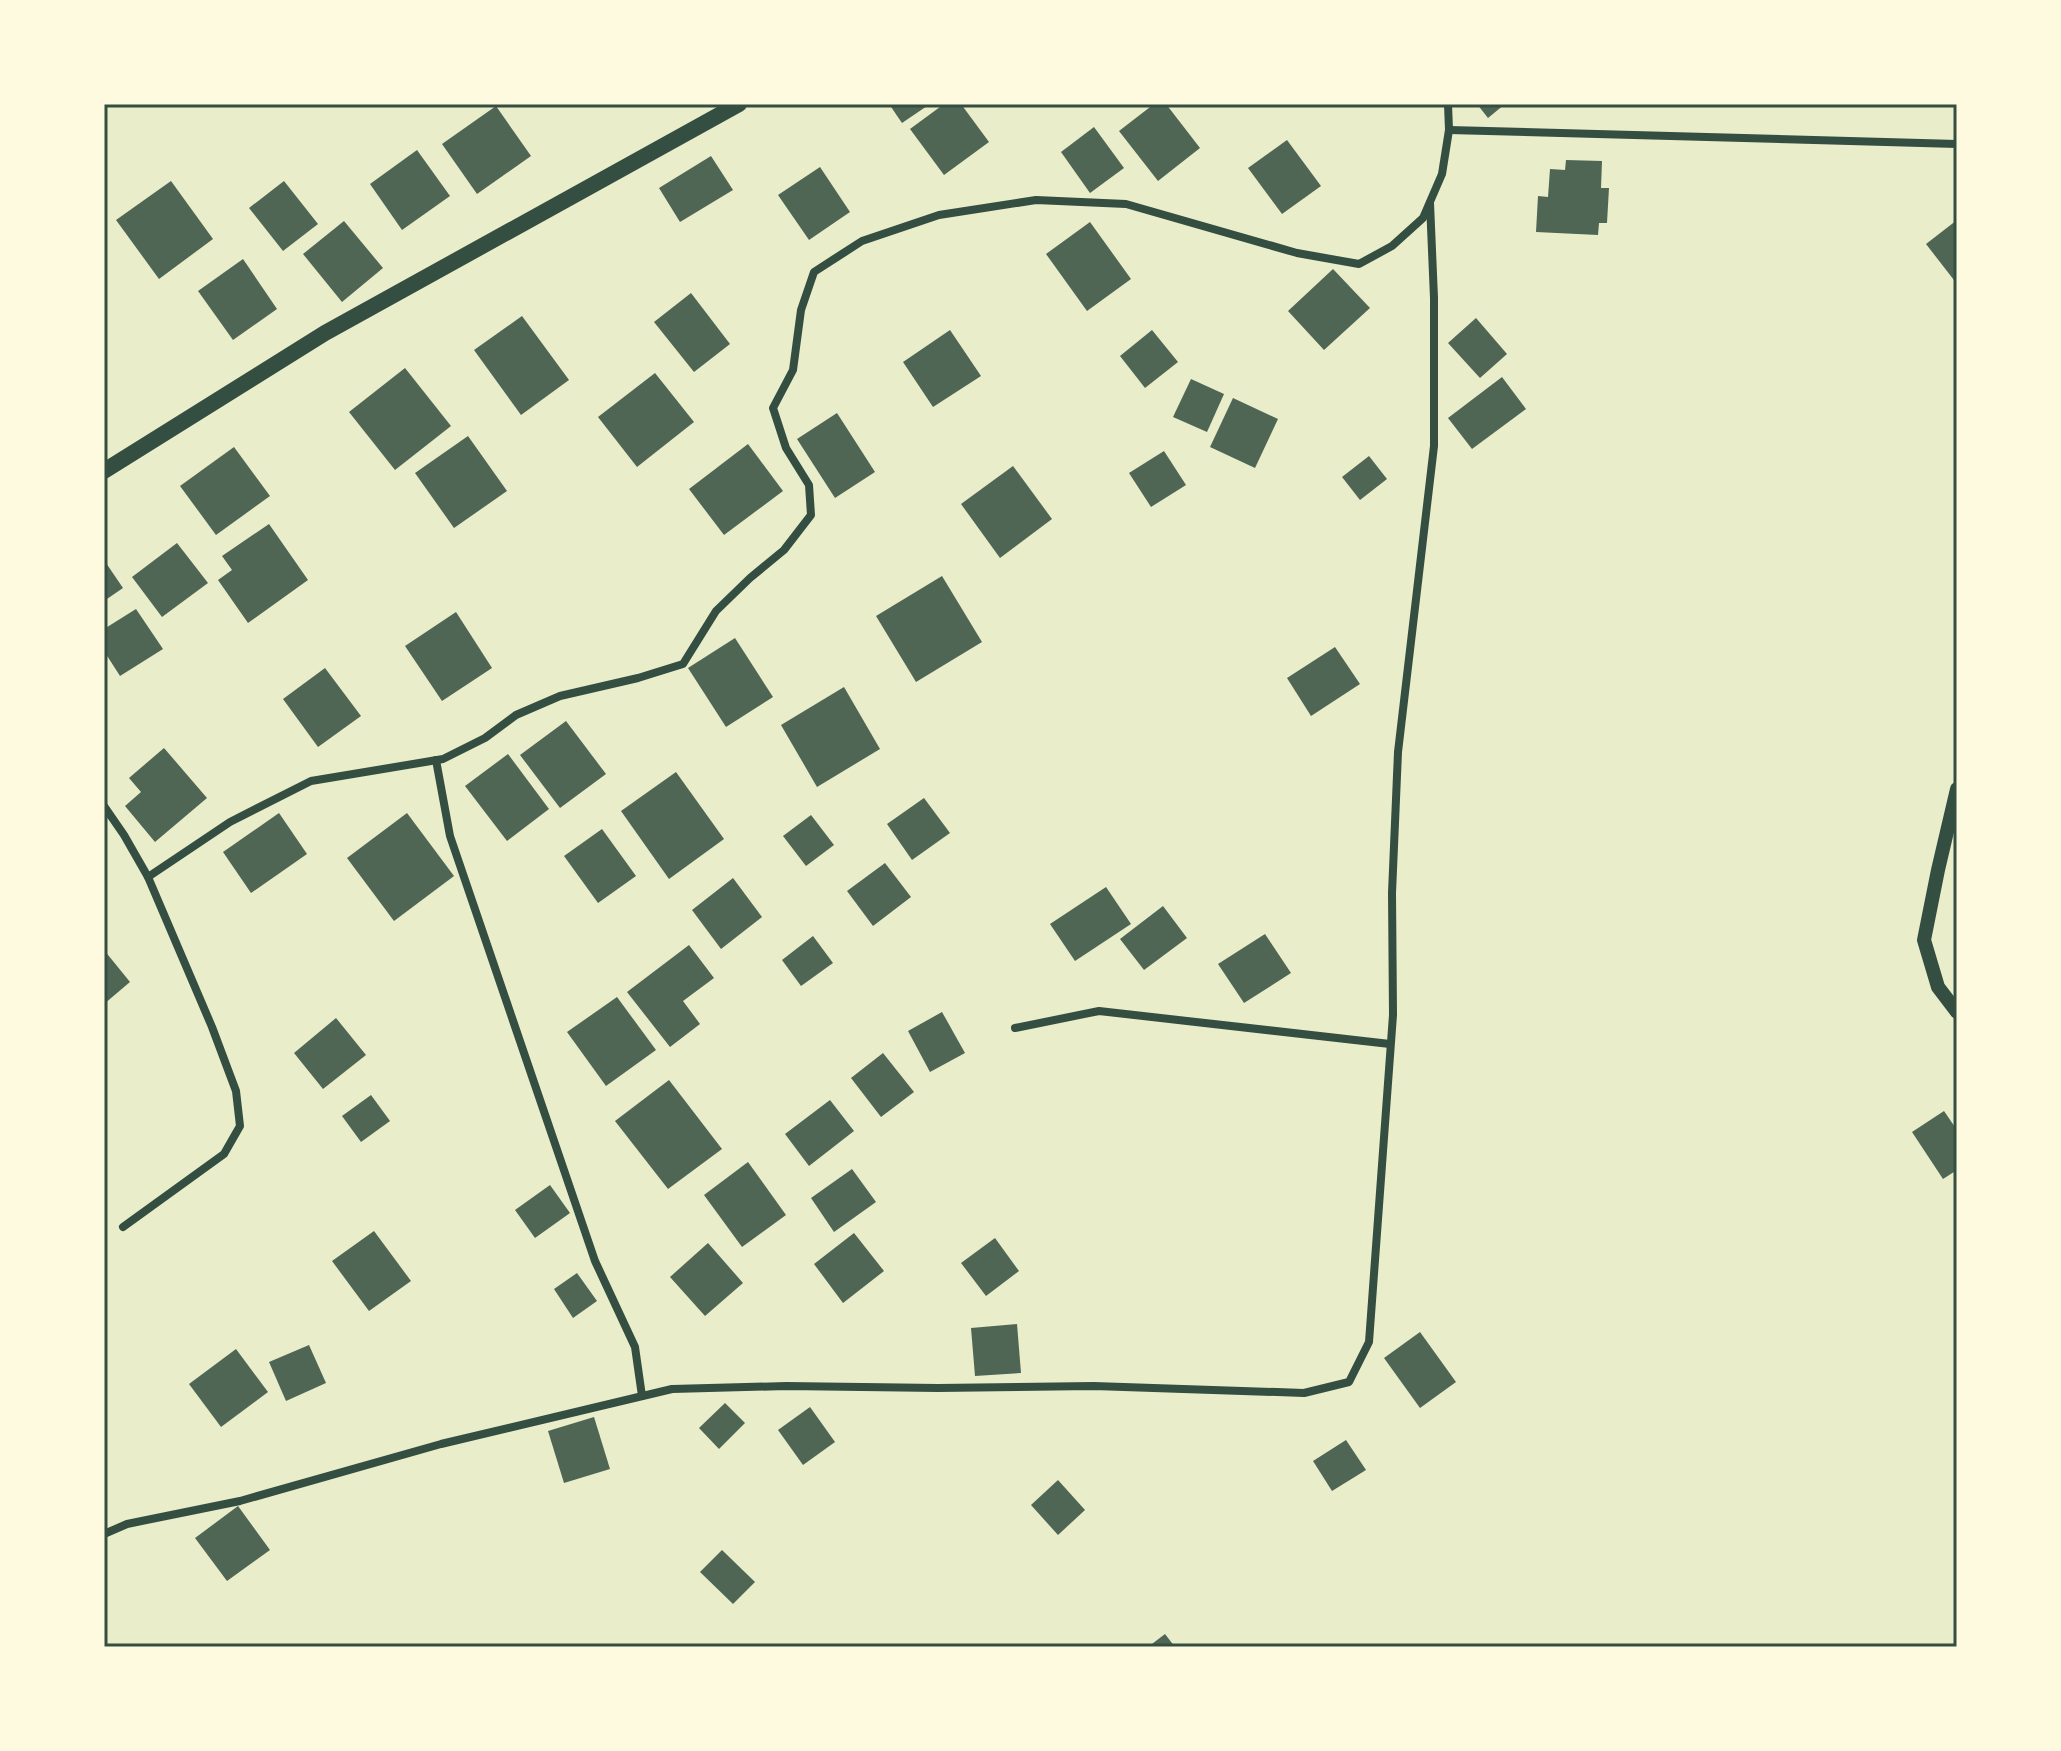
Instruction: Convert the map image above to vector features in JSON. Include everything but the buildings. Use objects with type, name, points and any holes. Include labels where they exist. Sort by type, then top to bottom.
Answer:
[{"type":"main road","points":[[104,471],[325,333],[739,104]]},
{"type":"street","points":[[148,877],[230,822],[311,781],[443,759],[485,738],[516,715],[560,696],[683,664],[716,611],[784,550],[811,515],[809,485],[786,448],[773,408],[793,370],[801,310],[814,272],[862,241],[939,215],[1036,200],[1126,204],[1297,253],[1359,264],[1392,246],[1423,218],[1442,174],[1449,130],[1448,104]]},
{"type":"street","points":[[1449,130],[1957,144]]},
{"type":"street","points":[[104,1534],[127,1524],[240,1501],[441,1444],[672,1389],[1094,1386],[1304,1393],[1349,1382],[1369,1342],[1393,1015],[1392,893],[1398,752],[1434,446],[1434,298],[1430,203]]},
{"type":"street","points":[[436,760],[450,836],[595,1261],[635,1347],[642,1396]]},
{"type":"street","points":[[1957,789],[1924,940],[1938,987],[1957,1012]]},
{"type":"street","points":[[104,806],[148,877],[236,1091],[240,1126],[224,1154],[123,1227]]},
{"type":"street","points":[[1015,1028],[1099,1011],[1390,1044]]}]
